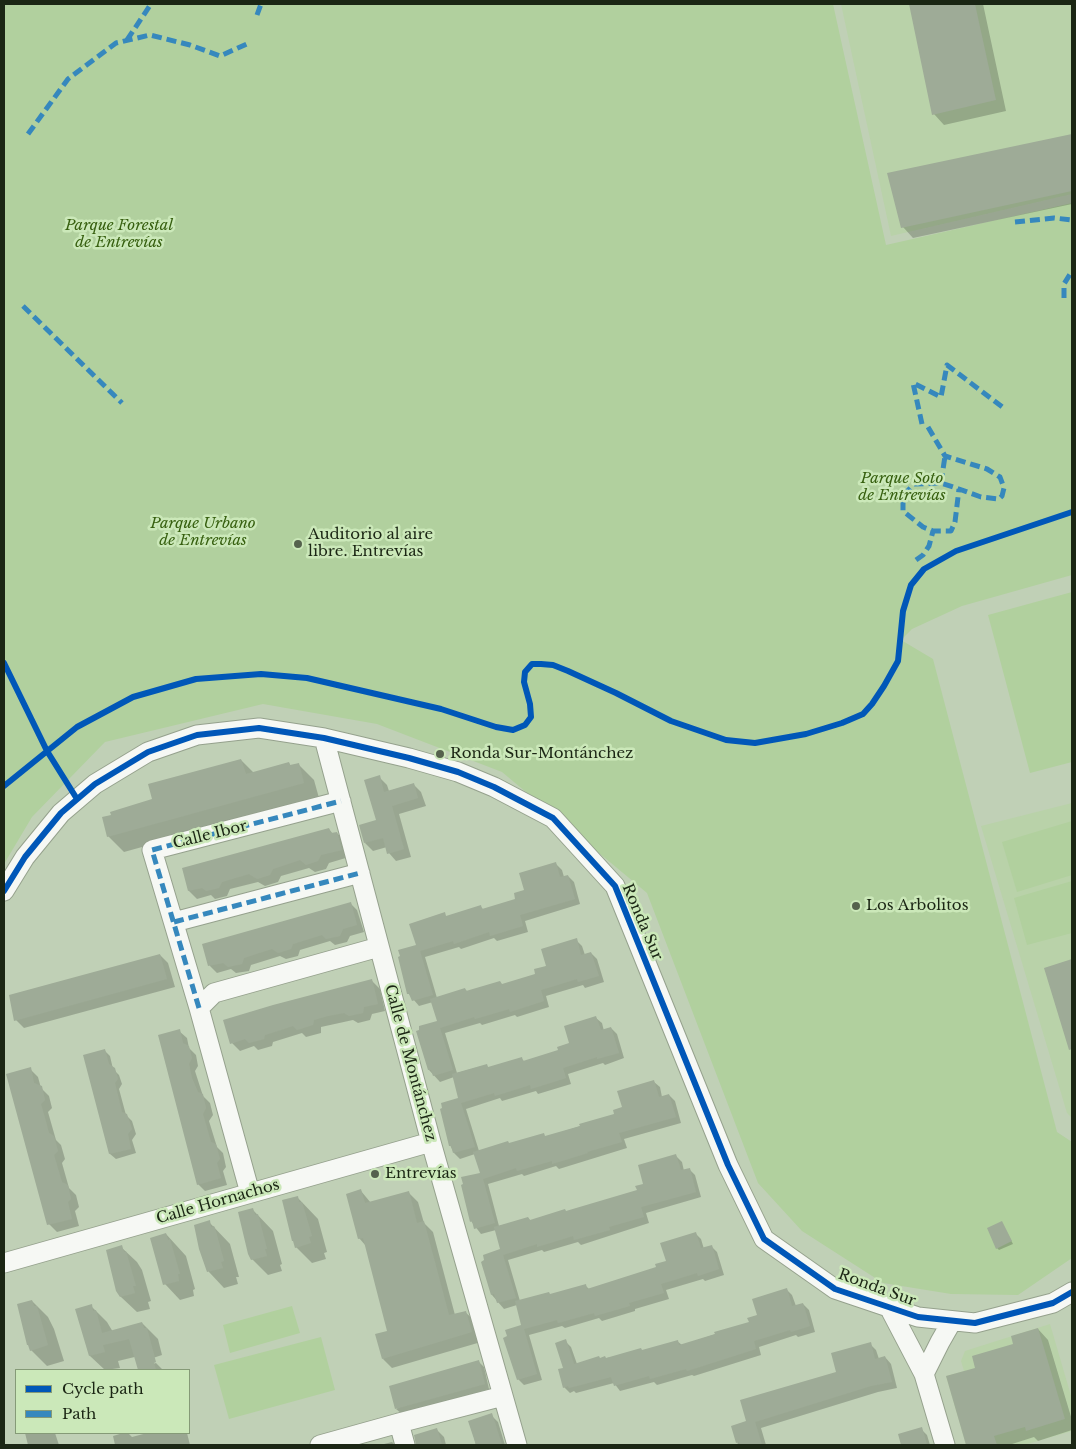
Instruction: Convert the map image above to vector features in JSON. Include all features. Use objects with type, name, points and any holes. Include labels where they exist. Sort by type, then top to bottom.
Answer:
[{"type":"street","name":"Ronda Sur","points":[[4,892],[24,857],[60,813],[95,784],[148,752],[197,735],[259,728],[324,738],[409,758],[458,772],[494,787],[553,818],[615,886],[728,1165],[764,1239],[835,1289],[918,1317],[975,1323],[1053,1303],[1072,1292]]},
{"type":"street","name":"Calle de Montánchez","points":[[324,738],[431,1142],[517,1445]]},
{"type":"street","name":"Calle Ibor","points":[[250,1193],[199,1008],[152,850],[341,801]]},
{"type":"street","points":[[174,922],[360,873]]},
{"type":"street","points":[[199,1008],[214,993],[379,947]]},
{"type":"street","name":"Calle Hornachos","points":[[4,1263],[431,1142]]},
{"type":"street","points":[[890,1309],[924,1374],[945,1445]]},
{"type":"street","points":[[924,1374],[952,1321]]},
{"type":"street","points":[[320,1445],[503,1396]]},
{"type":"street","points":[[399,1423],[405,1445]]},
{"type":"shaded area","points":[[841,4],[1072,4],[1072,194],[891,236]]},
{"type":"shaded area","points":[[1072,803],[1072,1118],[1067,1113],[981,826]]},
{"type":"shaded area","points":[[1050,1324],[1072,1399],[1072,1431],[1024,1445],[966,1445],[946,1376],[964,1371],[961,1361],[965,1351]]},
{"type":"green space","points":[[4,4],[833,4],[886,245],[1072,203],[1072,575],[962,606],[912,629],[901,640],[933,659],[1057,1132],[1072,1142],[1072,1258],[1018,1295],[951,1294],[883,1283],[802,1231],[758,1183],[647,893],[502,772],[377,724],[263,704],[105,742],[32,817],[4,864]]},
{"type":"green space","points":[[1072,592],[1072,762],[1030,773],[988,615]]},
{"type":"green space","points":[[1072,821],[1072,875],[1017,892],[1002,842]]},
{"type":"green space","points":[[1072,881],[1072,933],[1027,945],[1014,898]]},
{"type":"green space","points":[[292,1306],[300,1333],[230,1353],[223,1325]]},
{"type":"green space","points":[[321,1337],[335,1390],[229,1419],[214,1365]]},
{"type":"building","points":[[909,4],[975,4],[996,100],[932,115]]},
{"type":"building","points":[[1072,134],[1072,191],[901,228],[887,173]]},
{"type":"building","points":[[241,759],[246,774],[289,762],[290,765],[299,763],[304,783],[107,837],[102,817],[111,815],[110,812],[152,799],[148,784]]},
{"type":"building","points":[[380,775],[384,792],[414,783],[418,798],[392,806],[404,849],[387,854],[383,838],[364,843],[359,825],[376,820],[364,780]]},
{"type":"building","points":[[329,828],[331,833],[337,832],[342,850],[321,855],[318,861],[306,865],[300,860],[273,869],[270,875],[257,879],[249,874],[222,882],[219,888],[206,891],[202,888],[188,891],[182,868]]},
{"type":"building","points":[[556,862],[560,877],[568,875],[575,899],[520,915],[523,926],[490,936],[489,932],[454,944],[453,941],[420,951],[433,995],[412,1001],[409,994],[407,994],[398,957],[400,956],[398,950],[416,945],[409,924],[445,912],[446,916],[481,905],[482,909],[515,899],[514,893],[524,890],[519,873]]},
{"type":"building","points":[[351,902],[357,925],[343,929],[340,936],[326,939],[322,935],[293,944],[291,949],[278,953],[272,949],[244,958],[242,964],[228,967],[223,963],[208,966],[202,944]]},
{"type":"building","points":[[577,938],[581,955],[591,952],[599,976],[578,982],[577,979],[541,990],[544,1001],[510,1012],[509,1009],[475,1019],[474,1017],[440,1028],[453,1070],[433,1076],[431,1070],[428,1070],[416,1031],[419,1030],[419,1026],[437,1021],[430,999],[465,988],[466,991],[500,981],[502,984],[535,974],[534,969],[546,966],[541,949]]},
{"type":"building","points":[[160,954],[167,979],[14,1021],[9,995]]},
{"type":"building","points":[[1072,959],[1072,1049],[1069,1050],[1044,968]]},
{"type":"building","points":[[372,979],[378,1004],[364,1007],[363,1013],[349,1016],[344,1013],[328,1016],[314,1020],[313,1025],[297,1030],[293,1026],[265,1035],[264,1039],[249,1043],[245,1039],[230,1044],[223,1020]]},
{"type":"building","points":[[596,1016],[601,1030],[611,1027],[619,1053],[597,1059],[597,1057],[563,1068],[566,1078],[531,1089],[530,1085],[495,1096],[494,1093],[461,1103],[475,1147],[453,1153],[451,1146],[449,1146],[440,1109],[442,1108],[441,1103],[458,1098],[452,1074],[487,1064],[488,1067],[522,1057],[523,1061],[558,1050],[557,1047],[569,1043],[564,1026]]},
{"type":"building","points":[[180,1029],[183,1043],[189,1046],[192,1058],[189,1064],[192,1078],[198,1092],[203,1094],[206,1108],[203,1114],[211,1142],[216,1144],[220,1159],[217,1163],[221,1178],[197,1185],[158,1035]]},
{"type":"building","points":[[105,1049],[109,1064],[115,1068],[118,1079],[115,1083],[122,1112],[127,1114],[132,1129],[128,1134],[131,1149],[109,1154],[83,1055]]},
{"type":"building","points":[[31,1067],[34,1083],[42,1086],[45,1100],[41,1104],[49,1133],[54,1136],[58,1151],[54,1155],[62,1182],[68,1185],[71,1199],[68,1202],[72,1219],[47,1225],[6,1074]]},
{"type":"building","points":[[654,1080],[659,1097],[669,1094],[676,1117],[619,1133],[622,1142],[588,1153],[552,1164],[552,1161],[517,1171],[516,1168],[483,1179],[495,1223],[474,1229],[472,1221],[470,1222],[461,1185],[463,1184],[461,1177],[480,1173],[473,1152],[508,1141],[509,1143],[544,1133],[545,1136],[614,1114],[613,1110],[622,1107],[617,1091]]},
{"type":"building","points":[[676,1154],[681,1170],[690,1168],[696,1192],[641,1207],[644,1217],[609,1227],[610,1230],[574,1240],[573,1236],[537,1247],[537,1244],[503,1255],[516,1298],[497,1303],[494,1294],[491,1295],[481,1262],[484,1260],[483,1255],[500,1249],[494,1227],[528,1217],[530,1220],[565,1209],[566,1211],[637,1190],[635,1186],[643,1184],[638,1165]]},
{"type":"building","points":[[361,1189],[365,1203],[409,1191],[417,1223],[424,1221],[449,1315],[466,1311],[472,1332],[382,1359],[375,1334],[387,1331],[363,1238],[358,1239],[346,1194]]},
{"type":"building","points":[[298,1196],[299,1202],[302,1202],[312,1236],[309,1237],[311,1243],[295,1248],[282,1200]]},
{"type":"building","points":[[253,1208],[255,1215],[258,1214],[267,1256],[251,1260],[238,1212]]},
{"type":"building","points":[[210,1220],[211,1227],[214,1226],[215,1228],[224,1261],[221,1262],[223,1268],[207,1272],[199,1249],[194,1225]]},
{"type":"building","points":[[1002,1221],[1012,1241],[996,1249],[987,1228]]},
{"type":"building","points":[[696,1232],[701,1248],[712,1245],[719,1269],[698,1276],[697,1273],[661,1284],[664,1293],[629,1303],[630,1306],[595,1316],[594,1313],[558,1323],[557,1320],[524,1329],[537,1374],[517,1380],[503,1338],[507,1336],[505,1330],[521,1325],[515,1301],[586,1284],[587,1289],[656,1267],[655,1264],[666,1261],[660,1243]]},
{"type":"building","points":[[166,1233],[168,1240],[170,1239],[180,1274],[178,1274],[179,1281],[163,1285],[150,1238]]},
{"type":"building","points":[[122,1245],[124,1252],[126,1251],[136,1286],[133,1286],[135,1293],[120,1297],[116,1291],[106,1250]]},
{"type":"building","points":[[787,1288],[792,1306],[803,1303],[810,1326],[754,1341],[756,1349],[687,1371],[686,1369],[650,1379],[649,1376],[614,1386],[611,1377],[563,1388],[558,1369],[563,1368],[555,1343],[566,1339],[574,1364],[599,1356],[600,1358],[605,1356],[606,1358],[678,1340],[679,1345],[749,1322],[747,1318],[757,1315],[752,1299]]},
{"type":"building","points":[[32,1300],[34,1306],[37,1306],[48,1345],[30,1351],[17,1304]]},
{"type":"building","points":[[92,1304],[93,1311],[96,1310],[102,1333],[142,1322],[144,1328],[147,1328],[156,1362],[154,1363],[156,1369],[138,1369],[129,1339],[103,1345],[105,1352],[89,1356],[75,1309]]},
{"type":"building","points":[[1038,1328],[1065,1419],[1026,1431],[1025,1427],[994,1436],[997,1445],[966,1445],[946,1376],[975,1368],[972,1356],[1013,1344],[1011,1336]]},
{"type":"building","points":[[871,1342],[875,1359],[885,1356],[892,1382],[871,1386],[755,1422],[762,1445],[740,1445],[739,1442],[736,1443],[731,1426],[746,1421],[740,1400],[836,1372],[831,1353]]},
{"type":"building","points":[[479,1360],[485,1384],[395,1409],[389,1386]]},
{"type":"building","points":[[492,1413],[502,1445],[476,1445],[468,1421]]},
{"type":"building","points":[[922,1427],[927,1445],[901,1445],[898,1434]]},
{"type":"building","points":[[437,1428],[442,1445],[416,1445],[414,1435]]},
{"type":"marked path","points":[[127,40],[151,4]]},
{"type":"marked path","points":[[257,15],[261,4]]},
{"type":"marked path","points":[[28,134],[68,79],[116,43],[150,35],[190,45],[220,56],[249,43]]},
{"type":"marked path","points":[[1015,222],[1054,218],[1072,220]]},
{"type":"marked path","points":[[1064,298],[1064,284],[1072,271]]},
{"type":"marked path","points":[[23,306],[122,403]]},
{"type":"marked path","points":[[922,424],[913,383],[941,397],[947,365],[1005,409]]},
{"type":"marked path","points":[[928,427],[945,456],[987,469],[1000,477],[1004,488],[1002,496],[999,499],[981,497],[959,489],[941,483],[914,484],[903,496],[903,511],[923,527],[933,531],[951,531],[955,522],[959,489]]},
{"type":"marked path","points":[[941,483],[945,456]]},
{"type":"marked path","points":[[916,560],[923,555],[929,546],[933,531]]},
{"type":"marked path","points":[[199,1008],[152,850],[341,801]]},
{"type":"marked path","points":[[174,922],[360,873]]},
{"type":"cycle path","points":[[4,786],[77,727],[133,697],[196,679],[261,674],[307,678],[441,709],[496,727],[513,730],[525,725],[531,717],[530,704],[524,682],[525,672],[532,664],[553,665],[616,693],[671,721],[726,740],[755,743],[806,734],[842,723],[863,714],[872,704],[898,661],[903,611],[911,585],[924,569],[956,551],[1072,512]]},
{"type":"cycle path","points":[[4,663],[47,751],[77,799]]},
{"type":"cycle path","points":[[4,891],[25,857],[61,813],[95,784],[148,752],[197,735],[259,728],[324,738],[409,758],[458,772],[494,787],[553,818],[615,886],[728,1165],[764,1239],[835,1289],[918,1317],[975,1323],[1053,1303],[1072,1292]]},
{"type":"place","name":"Auditorio al aire libre. Entrevías","points":[[298,544]]},
{"type":"place","name":"Ronda Sur-Montánchez","points":[[440,754]]},
{"type":"place","name":"Los Arbolitos","points":[[856,906]]},
{"type":"place","name":"Entrevías","points":[[375,1174]]},
{"type":"park label","name":"Parque Forestal de Entrevías","points":[[119,234]]},
{"type":"park label","name":"Parque Soto de Entrevías","points":[[902,488]]},
{"type":"park label","name":"Parque Urbano de Entrevías","points":[[203,532]]}]
